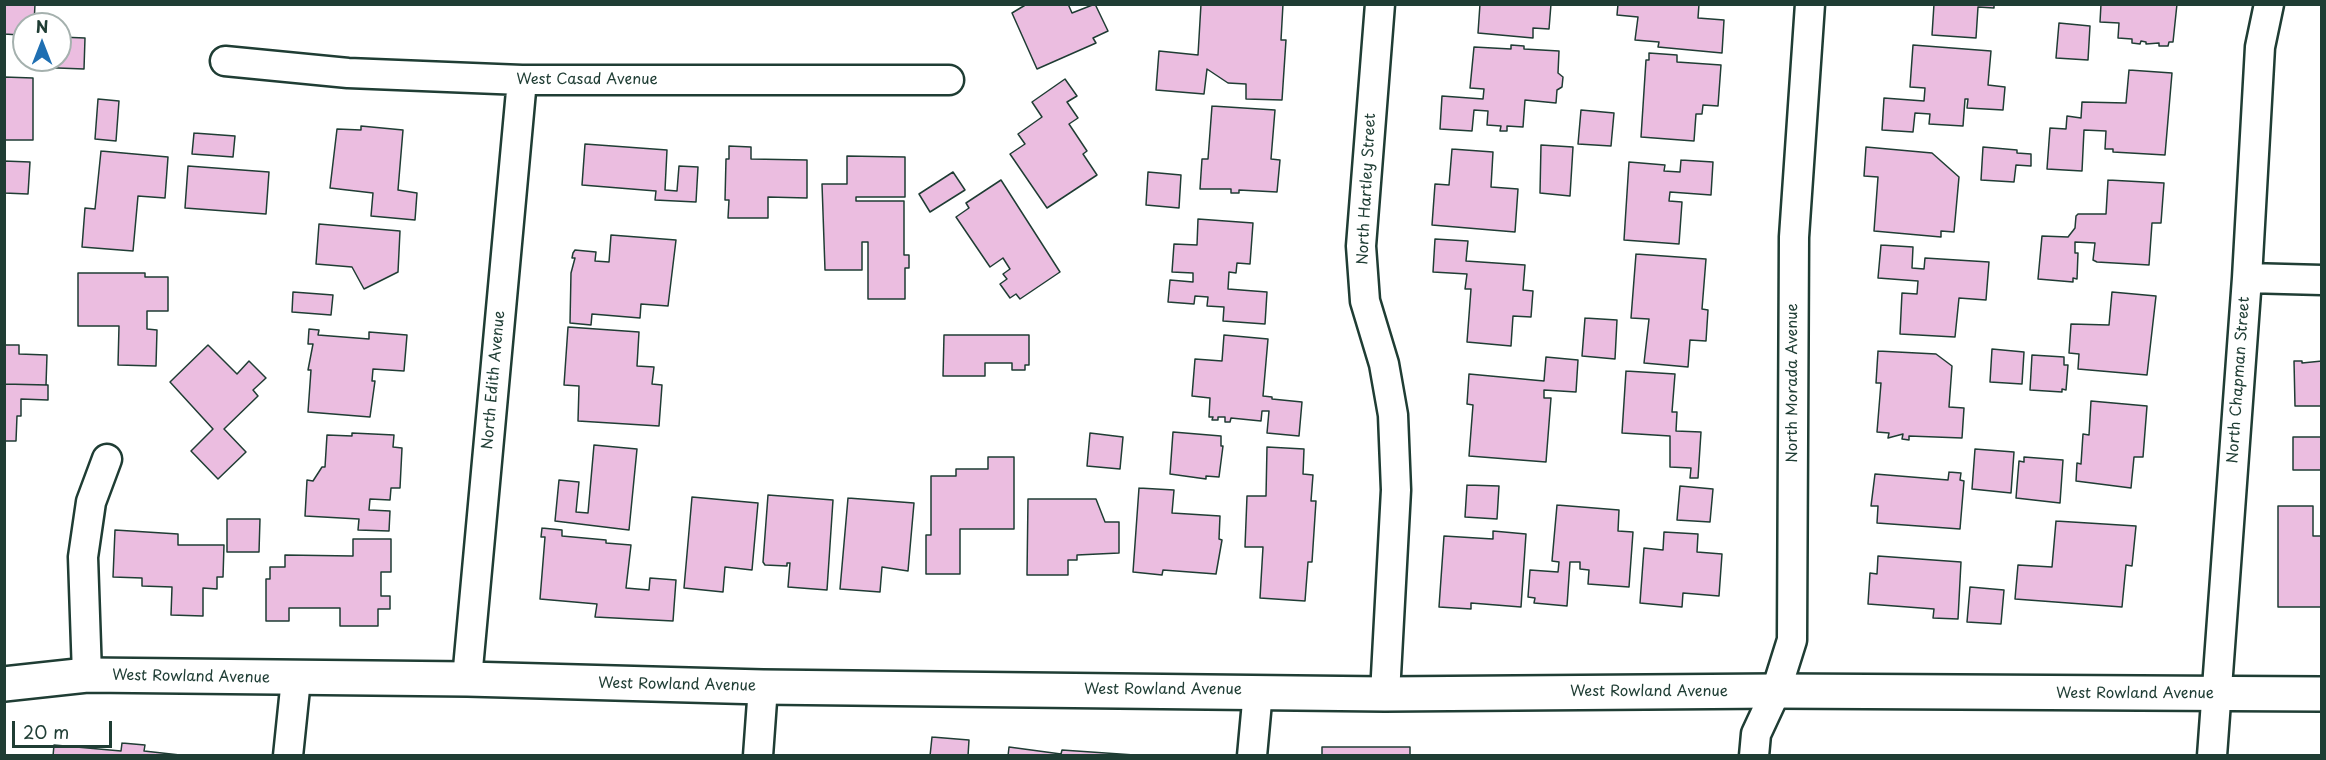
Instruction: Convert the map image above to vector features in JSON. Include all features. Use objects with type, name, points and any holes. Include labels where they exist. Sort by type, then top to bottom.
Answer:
[{"type":"street","name":"North Hartley Street","points":[[1380,4],[1361,246],[1365,301],[1384,364],[1393,415],[1396,490],[1385,694]]},
{"type":"street","name":"North Morada Avenue","points":[[1754,756],[1756,734],[1776,691],[1792,640],[1794,237],[1810,4]]},
{"type":"street","name":"North Chapman Street","points":[[2212,756],[2247,278],[2260,47],[2269,4]]},
{"type":"street","name":"West Casad Avenue","points":[[225,61],[348,73],[522,80],[949,80]]},
{"type":"street","name":"North Edith Avenue","points":[[466,679],[522,80]]},
{"type":"street","points":[[2247,278],[2322,280]]},
{"type":"street","points":[[87,675],[83,557],[91,502],[106,459]]},
{"type":"street","name":"West Rowland Avenue","points":[[4,684],[87,675],[466,679],[763,687],[1385,694],[1776,691],[2322,694]]},
{"type":"street","points":[[288,756],[296,679]]},
{"type":"street","points":[[758,756],[763,687]]},
{"type":"street","points":[[1252,756],[1258,691]]},
{"type":"building","points":[[4,4],[35,4],[35,12],[12,12],[12,34],[4,34]]},
{"type":"building","points":[[1027,4],[1068,4],[1072,13],[1095,4],[1108,31],[1093,38],[1096,43],[1037,69],[1012,13]]},
{"type":"building","points":[[1201,4],[1283,4],[1281,40],[1286,40],[1282,100],[1246,99],[1246,84],[1228,83],[1207,69],[1204,94],[1156,90],[1159,51],[1198,55]]},
{"type":"building","points":[[1480,4],[1551,4],[1549,29],[1533,28],[1533,38],[1478,33]]},
{"type":"building","points":[[1618,4],[1699,4],[1698,18],[1724,20],[1722,53],[1658,47],[1659,42],[1635,40],[1638,17],[1617,15]]},
{"type":"building","points":[[1934,4],[1994,4],[1994,8],[1978,7],[1976,38],[1932,35]]},
{"type":"building","points":[[2101,4],[2177,4],[2173,42],[2169,42],[2168,46],[2159,46],[2159,43],[2146,44],[2141,41],[2140,44],[2132,43],[2132,39],[2118,38],[2119,23],[2100,22]]},
{"type":"building","points":[[2059,23],[2090,26],[2088,60],[2056,58]]},
{"type":"building","points":[[72,37],[85,38],[84,69],[72,69]]},
{"type":"building","points":[[1511,45],[1524,46],[1524,49],[1559,51],[1558,73],[1563,77],[1562,87],[1557,90],[1556,103],[1525,100],[1523,127],[1507,126],[1507,131],[1500,131],[1501,126],[1487,125],[1488,111],[1474,110],[1472,131],[1440,129],[1442,96],[1483,99],[1484,89],[1470,88],[1474,47],[1511,49]]},
{"type":"building","points":[[1913,45],[1991,51],[1988,85],[2005,87],[2003,110],[1967,108],[1968,99],[1965,99],[1963,126],[1929,124],[1930,114],[1915,113],[1913,132],[1882,130],[1884,98],[1924,101],[1925,88],[1910,87]]},
{"type":"building","points":[[1649,53],[1677,55],[1677,62],[1721,65],[1718,106],[1703,105],[1702,114],[1696,114],[1694,141],[1641,137],[1646,60],[1649,60]]},
{"type":"building","points":[[2129,70],[2172,73],[2165,155],[2113,152],[2113,149],[2105,149],[2106,131],[2084,130],[2082,171],[2047,169],[2050,128],[2066,129],[2067,116],[2081,118],[2082,102],[2126,103]]},
{"type":"building","points":[[4,77],[33,78],[33,140],[4,140]]},
{"type":"building","points":[[1065,79],[1077,96],[1067,102],[1078,118],[1069,124],[1087,151],[1083,154],[1097,175],[1047,208],[1010,154],[1025,144],[1018,134],[1042,117],[1032,102]]},
{"type":"building","points":[[98,99],[119,101],[116,141],[95,139]]},
{"type":"building","points":[[1212,106],[1275,110],[1271,159],[1280,160],[1277,192],[1239,190],[1239,193],[1231,193],[1231,189],[1200,189],[1202,159],[1208,159]]},
{"type":"building","points":[[1581,110],[1614,113],[1611,146],[1578,144]]},
{"type":"building","points":[[361,126],[403,130],[398,190],[417,193],[415,220],[371,216],[373,193],[330,188],[337,129],[361,130]]},
{"type":"building","points":[[194,133],[235,136],[233,157],[192,154]]},
{"type":"building","points":[[585,144],[667,150],[665,190],[677,191],[679,166],[698,167],[696,202],[655,200],[656,191],[582,185]]},
{"type":"building","points":[[1541,145],[1573,147],[1570,196],[1540,193]]},
{"type":"building","points":[[729,146],[751,147],[751,159],[807,160],[807,198],[768,197],[768,218],[728,218],[729,200],[725,200],[726,159],[729,159]]},
{"type":"building","points":[[1866,147],[1932,153],[1959,177],[1954,232],[1941,231],[1941,237],[1874,231],[1878,177],[1864,176]]},
{"type":"building","points":[[1983,147],[2017,150],[2017,153],[2031,154],[2031,166],[2016,165],[2014,182],[1981,180]]},
{"type":"building","points":[[1452,149],[1493,152],[1491,187],[1518,189],[1515,232],[1432,225],[1435,184],[1449,185]]},
{"type":"building","points":[[101,151],[168,157],[165,198],[138,196],[133,251],[82,247],[85,208],[95,209]]},
{"type":"building","points":[[847,156],[905,157],[905,197],[856,197],[856,201],[904,201],[904,255],[909,255],[909,268],[905,268],[905,299],[868,299],[868,242],[862,242],[862,270],[825,270],[822,184],[847,184]]},
{"type":"building","points":[[1681,160],[1713,162],[1711,195],[1670,192],[1669,201],[1682,202],[1679,244],[1624,240],[1629,162],[1665,165],[1664,171],[1680,172]]},
{"type":"building","points":[[4,161],[30,162],[28,194],[4,193]]},
{"type":"building","points":[[188,166],[269,172],[266,214],[185,208]]},
{"type":"building","points":[[953,172],[965,190],[930,212],[919,194]]},
{"type":"building","points":[[1148,172],[1181,175],[1179,208],[1146,205]]},
{"type":"building","points":[[1001,180],[1060,272],[1020,299],[1016,294],[1010,298],[1000,284],[1007,279],[1003,274],[1010,269],[1003,258],[990,267],[956,217],[969,208],[966,203]]},
{"type":"building","points":[[2108,180],[2164,183],[2161,223],[2152,223],[2149,265],[2097,262],[2093,260],[2095,243],[2075,242],[2075,253],[2078,253],[2077,279],[2073,278],[2073,282],[2038,279],[2042,236],[2068,237],[2075,228],[2078,214],[2106,214]]},
{"type":"building","points":[[1198,219],[1253,223],[1250,264],[1237,263],[1236,273],[1229,272],[1228,289],[1267,292],[1265,324],[1223,321],[1224,307],[1207,306],[1208,297],[1195,296],[1194,304],[1168,302],[1170,280],[1193,282],[1193,273],[1172,272],[1174,244],[1197,245]]},
{"type":"building","points":[[319,224],[400,231],[398,272],[364,289],[352,267],[316,264]]},
{"type":"building","points":[[611,235],[676,240],[668,306],[641,304],[640,318],[592,314],[591,325],[570,323],[571,273],[575,258],[572,258],[573,253],[575,250],[596,252],[595,261],[609,262]]},
{"type":"building","points":[[1435,239],[1468,241],[1466,261],[1525,265],[1523,290],[1533,291],[1531,317],[1513,316],[1511,346],[1467,342],[1471,289],[1465,289],[1467,274],[1433,272]]},
{"type":"building","points":[[1881,245],[1913,247],[1912,268],[1924,269],[1925,258],[1989,262],[1986,300],[1959,298],[1955,337],[1900,334],[1902,293],[1917,294],[1918,281],[1878,278]]},
{"type":"building","points":[[1636,254],[1706,259],[1702,309],[1708,310],[1706,341],[1690,340],[1688,367],[1644,363],[1649,319],[1631,318]]},
{"type":"building","points":[[78,273],[145,273],[145,277],[168,277],[168,311],[147,311],[147,329],[157,330],[156,366],[118,365],[119,326],[78,326]]},
{"type":"building","points":[[293,292],[333,295],[331,315],[292,312]]},
{"type":"building","points":[[2112,292],[2156,296],[2147,375],[2078,369],[2079,354],[2069,353],[2071,324],[2109,325]]},
{"type":"building","points":[[1585,318],[1617,320],[1615,359],[1582,356]]},
{"type":"building","points":[[568,327],[639,332],[637,366],[654,367],[652,384],[662,385],[659,426],[578,421],[579,386],[564,385]]},
{"type":"building","points":[[309,329],[319,330],[318,335],[369,339],[369,332],[407,335],[404,371],[373,369],[372,381],[375,381],[370,417],[308,412],[311,370],[308,370],[313,344],[308,344]]},
{"type":"building","points":[[944,335],[1029,335],[1029,365],[1025,365],[1025,370],[1012,370],[1012,363],[985,363],[985,376],[943,376]]},
{"type":"building","points":[[1224,335],[1268,339],[1263,396],[1302,402],[1299,436],[1267,433],[1269,411],[1262,411],[1261,421],[1231,418],[1230,422],[1225,422],[1225,417],[1212,420],[1213,417],[1209,417],[1210,398],[1192,396],[1195,359],[1222,361]]},
{"type":"building","points":[[4,345],[19,345],[19,354],[47,355],[46,385],[4,384]]},
{"type":"building","points":[[208,345],[237,374],[249,361],[266,378],[253,390],[258,396],[224,429],[246,452],[218,479],[191,451],[213,429],[170,382]]},
{"type":"building","points":[[1992,349],[2024,352],[2022,384],[1990,382]]},
{"type":"building","points":[[1878,351],[1936,354],[1952,366],[1949,407],[1964,408],[1962,438],[1909,436],[1909,440],[1902,439],[1903,434],[1888,438],[1889,433],[1877,432],[1881,383],[1876,383]]},
{"type":"building","points":[[2032,355],[2064,357],[2064,365],[2068,365],[2066,390],[2062,389],[2062,392],[2030,390]]},
{"type":"building","points":[[1546,357],[1578,360],[1576,392],[1544,390],[1544,398],[1551,398],[1546,462],[1469,456],[1473,405],[1467,404],[1469,374],[1544,381]]},
{"type":"building","points":[[2294,361],[2302,361],[2302,363],[2322,361],[2322,406],[2295,406]]},
{"type":"building","points":[[1626,371],[1675,374],[1672,412],[1677,412],[1676,431],[1701,432],[1698,478],[1690,478],[1691,468],[1670,467],[1670,436],[1622,433]]},
{"type":"building","points":[[4,384],[48,385],[48,400],[21,399],[21,416],[17,416],[16,441],[4,441]]},
{"type":"building","points":[[2091,401],[2147,406],[2143,457],[2134,457],[2131,488],[2076,481],[2077,463],[2081,464],[2083,434],[2089,435]]},
{"type":"building","points":[[1173,432],[1221,436],[1221,446],[1223,446],[1219,477],[1206,476],[1206,479],[1170,474]]},
{"type":"building","points":[[352,433],[394,435],[393,447],[402,448],[400,488],[391,488],[390,500],[370,499],[369,510],[390,511],[389,531],[358,530],[359,519],[305,516],[307,480],[313,481],[322,467],[325,467],[327,435],[352,436]]},
{"type":"building","points":[[1090,433],[1123,437],[1120,469],[1087,466]]},
{"type":"building","points":[[2293,437],[2322,437],[2322,470],[2293,470]]},
{"type":"building","points":[[594,445],[637,449],[629,530],[555,521],[559,480],[579,482],[576,512],[588,513]]},
{"type":"building","points":[[1267,447],[1304,449],[1303,474],[1313,475],[1311,501],[1316,501],[1312,562],[1308,562],[1305,601],[1260,598],[1263,547],[1245,547],[1247,496],[1266,496]]},
{"type":"building","points":[[1975,449],[2014,452],[2011,493],[1972,489]]},
{"type":"building","points":[[988,457],[1014,457],[1014,529],[960,529],[960,574],[926,574],[926,535],[931,535],[931,476],[956,476],[956,469],[988,469]]},
{"type":"building","points":[[2024,457],[2063,460],[2060,503],[2016,498],[2019,461],[2024,462]]},
{"type":"building","points":[[1949,472],[1961,473],[1960,480],[1964,481],[1960,529],[1877,523],[1878,506],[1871,506],[1875,474],[1948,480]]},
{"type":"building","points":[[1467,485],[1499,486],[1497,519],[1465,517]]},
{"type":"building","points":[[1680,486],[1713,489],[1710,522],[1677,520]]},
{"type":"building","points":[[1139,488],[1174,490],[1172,513],[1220,516],[1219,539],[1222,540],[1216,574],[1163,570],[1162,575],[1133,572]]},
{"type":"building","points":[[768,495],[833,500],[827,590],[788,587],[790,563],[787,563],[787,566],[765,565],[763,562]]},
{"type":"building","points":[[692,497],[758,503],[752,570],[725,567],[723,592],[684,588]]},
{"type":"building","points":[[848,498],[914,503],[908,571],[882,567],[880,592],[840,589]]},
{"type":"building","points":[[1028,499],[1096,499],[1105,522],[1119,522],[1119,553],[1077,555],[1077,560],[1068,560],[1068,575],[1027,575]]},
{"type":"building","points":[[1557,505],[1619,510],[1618,531],[1633,532],[1629,587],[1588,584],[1589,570],[1580,569],[1580,562],[1570,562],[1567,606],[1534,603],[1535,598],[1528,597],[1530,570],[1558,572],[1559,562],[1552,561]]},
{"type":"building","points":[[2278,506],[2313,506],[2313,536],[2322,536],[2322,607],[2278,607]]},
{"type":"building","points":[[227,519],[260,519],[259,552],[227,552]]},
{"type":"building","points":[[2056,521],[2136,526],[2132,566],[2126,565],[2122,607],[2015,599],[2018,565],[2052,567]]},
{"type":"building","points":[[542,528],[562,530],[562,536],[631,545],[626,588],[649,590],[650,578],[676,580],[673,621],[595,617],[597,604],[540,599],[545,537],[541,537]]},
{"type":"building","points":[[115,530],[178,534],[178,545],[224,545],[223,577],[217,577],[217,589],[203,588],[203,616],[171,615],[172,587],[142,586],[142,578],[113,577]]},
{"type":"building","points":[[1493,531],[1526,534],[1521,607],[1471,603],[1471,609],[1439,607],[1444,536],[1493,539]]},
{"type":"building","points":[[1664,532],[1698,534],[1697,552],[1722,554],[1719,596],[1683,593],[1682,607],[1640,603],[1644,548],[1663,550]]},
{"type":"building","points":[[353,539],[391,539],[391,572],[381,572],[381,596],[390,596],[390,609],[378,609],[378,626],[340,626],[340,608],[289,608],[289,621],[266,621],[266,579],[270,579],[270,567],[285,567],[285,555],[353,556]]},
{"type":"building","points":[[1878,556],[1961,562],[1958,619],[1933,618],[1934,609],[1868,604],[1870,573],[1877,574]]},
{"type":"building","points":[[1970,587],[2004,590],[2001,624],[1967,622]]},
{"type":"building","points":[[932,737],[969,740],[968,756],[930,756]]},
{"type":"building","points":[[122,743],[145,745],[144,751],[189,756],[53,756],[54,745],[121,751]]},
{"type":"building","points":[[1009,747],[1061,754],[1062,750],[1149,756],[1008,756]]},
{"type":"building","points":[[1322,747],[1410,747],[1410,756],[1322,756]]}]
